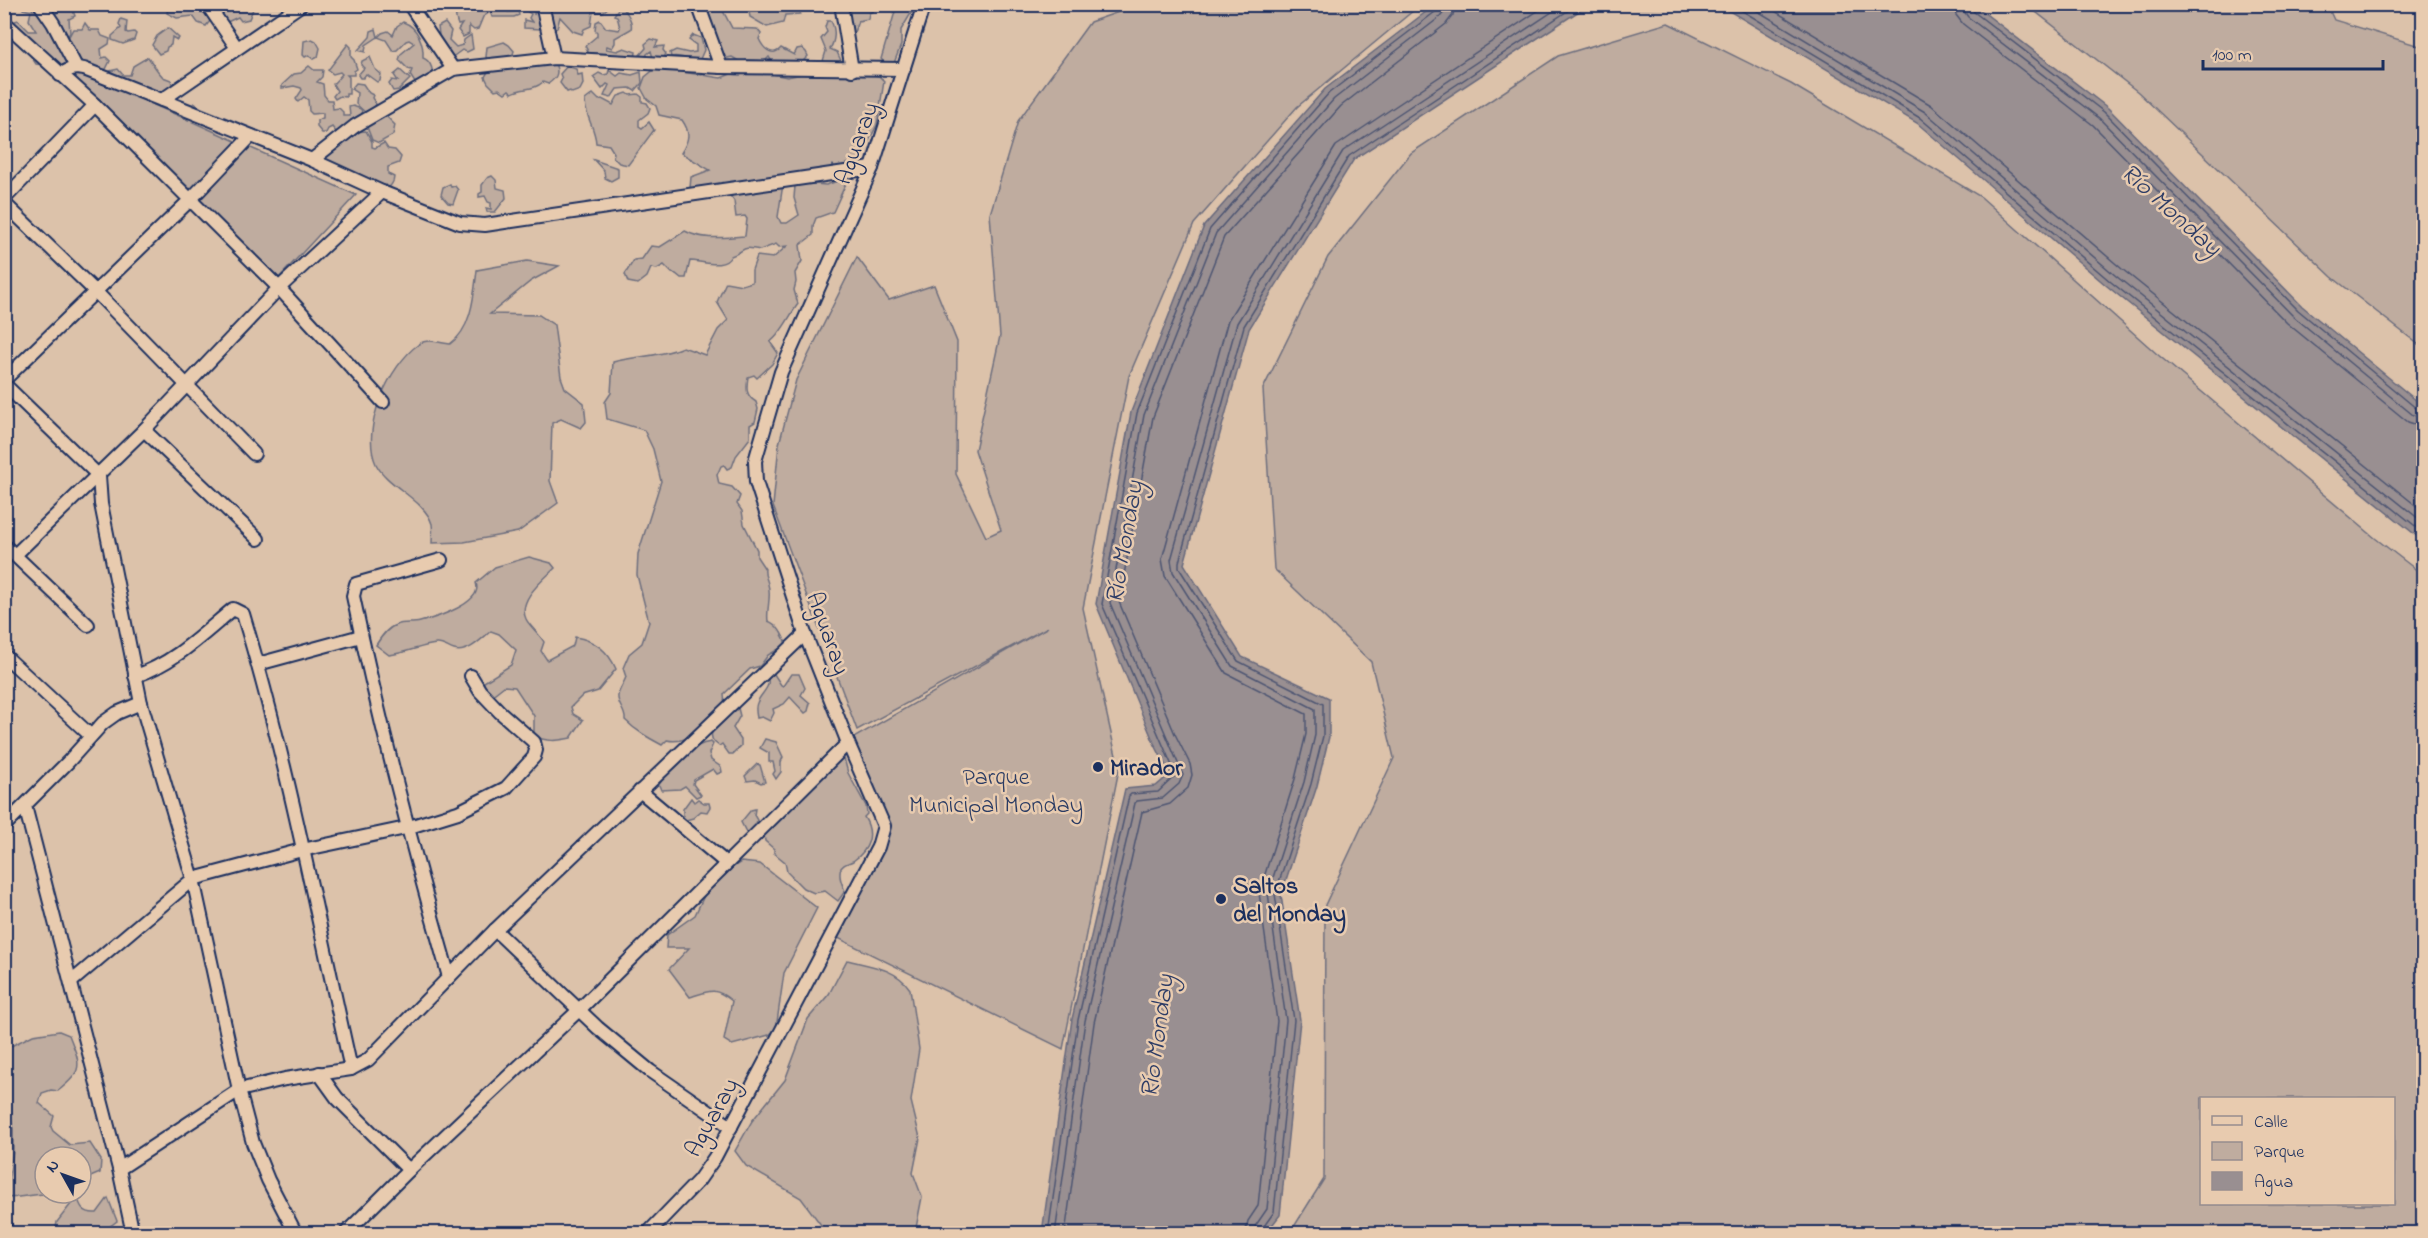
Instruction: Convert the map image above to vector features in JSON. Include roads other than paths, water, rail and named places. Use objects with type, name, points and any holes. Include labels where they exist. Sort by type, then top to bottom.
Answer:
[{"type":"street","points":[[40,4],[53,23],[76,67]]},
{"type":"street","points":[[207,4],[237,48]]},
{"type":"street","points":[[162,100],[303,4]]},
{"type":"street","points":[[409,4],[453,69]]},
{"type":"street","points":[[542,4],[554,58]]},
{"type":"street","points":[[698,4],[721,67]]},
{"type":"street","points":[[841,4],[852,70]]},
{"type":"street","name":"Aguaray","points":[[647,1233],[699,1180],[731,1127],[878,847],[884,826],[805,634],[756,482],[755,461],[781,372],[872,168],[924,4]]},
{"type":"street","points":[[4,22],[94,105],[279,288],[383,402]]},
{"type":"street","points":[[312,160],[355,126],[453,69],[554,58],[721,67],[904,69]]},
{"type":"street","points":[[60,75],[76,67],[312,160],[382,192],[460,223],[485,225],[872,168]]},
{"type":"street","points":[[94,105],[4,201],[254,454]]},
{"type":"street","points":[[251,136],[189,201],[4,382],[99,476],[101,504],[141,703],[193,879],[239,1090],[253,1143],[264,1171],[296,1233]]},
{"type":"street","points":[[15,555],[99,476],[279,288],[382,192]]},
{"type":"street","points":[[144,430],[258,539]]},
{"type":"street","points":[[4,545],[88,625]]},
{"type":"street","points":[[441,560],[356,584],[353,596],[406,828],[449,977]]},
{"type":"street","points":[[135,676],[154,670],[236,609],[243,614],[258,664],[351,1069]]},
{"type":"street","points":[[119,1169],[239,1090],[319,1073],[351,1069],[368,1060],[495,930],[805,634]]},
{"type":"street","points":[[258,664],[361,636]]},
{"type":"street","points":[[4,655],[90,735]]},
{"type":"street","points":[[70,982],[193,879],[302,850],[406,828],[458,812],[497,793],[514,781],[534,757],[536,750],[534,742],[480,692],[471,676]]},
{"type":"street","points":[[4,826],[90,735],[117,713],[141,703]]},
{"type":"street","points":[[345,1233],[408,1170],[579,1010],[848,743]]},
{"type":"street","points":[[640,791],[726,863]]},
{"type":"street","points":[[25,806],[119,1169],[133,1233]]},
{"type":"street","points":[[495,930],[579,1010],[650,1071],[731,1127]]},
{"type":"street","points":[[319,1073],[337,1098],[408,1170]]},
{"type":"street","points":[[4,1221],[6,1233]]},
{"type":"water","name":"Río Monday","points":[[1435,5],[1974,5],[2108,108],[2302,306],[2423,406],[2423,541],[2107,286],[1917,123],[1721,6],[1582,9],[1354,159],[1249,329],[1184,564],[1242,657],[1329,698],[1329,737],[1317,786],[1281,895],[1300,1020],[1280,1215],[1266,1233],[1042,1233],[1072,1019],[1125,789],[1156,786],[1170,774],[1154,743],[1096,604],[1131,412],[1204,226],[1325,89]]},
{"type":"place","name":"Mirador","points":[[1098,767]]},
{"type":"place","name":"Saltos del Monday","points":[[1221,899]]},
{"type":"park label","name":"Parque Municipal Monday","points":[[996,790]]}]
